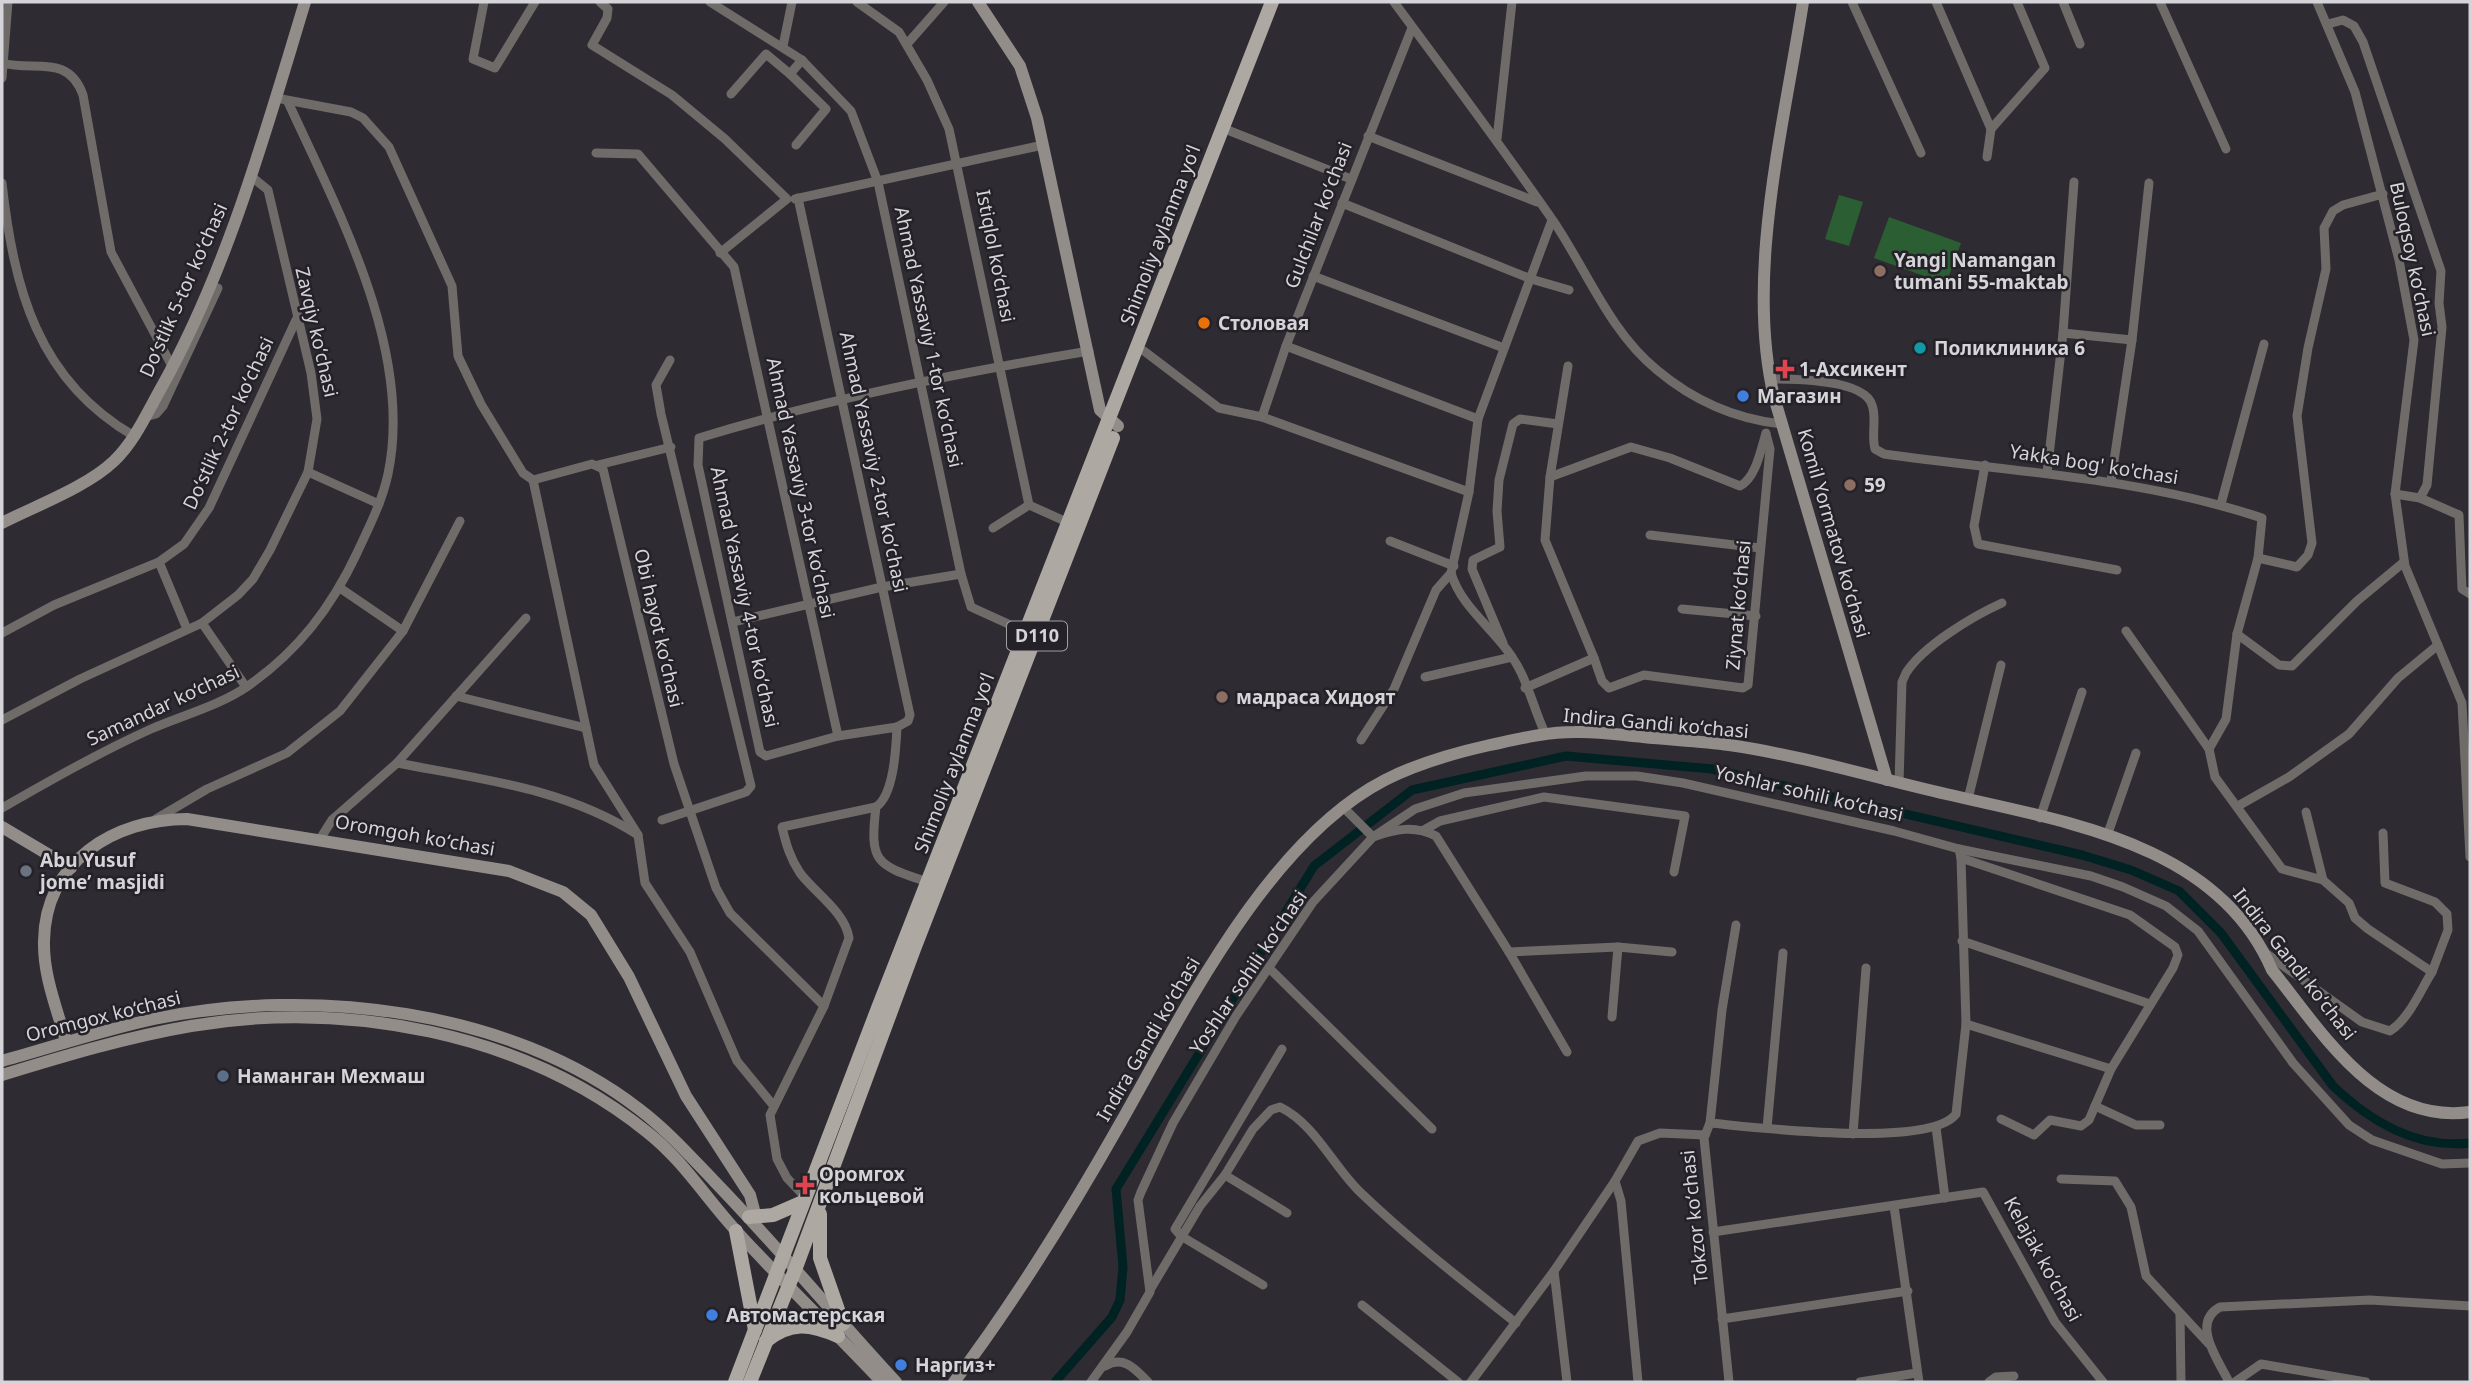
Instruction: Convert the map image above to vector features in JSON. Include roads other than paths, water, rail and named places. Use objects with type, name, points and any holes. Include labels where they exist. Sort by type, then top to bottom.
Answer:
[{"type":"main road","name":"Shimoliy aylanma yoʻl","points":[[735,1382],[795,1270],[909,947],[928,882],[1002,711],[1026,632],[1069,523],[1144,351],[1230,131],[1272,2]]},
{"type":"main road","name":"Shimoliy aylanma yoʻl","points":[[750,1382],[776,1273],[804,1200],[909,947],[1249,72],[1280,2]]},
{"type":"main road","points":[[749,1217],[774,1215],[804,1200]]},
{"type":"main road","points":[[736,1231],[760,1337],[793,1325],[841,1330],[820,1258],[819,1205]]},
{"type":"street","points":[[2,78],[8,2]]},
{"type":"street","name":"Doʻstlik 5-tor koʻchasi","points":[[2,523],[110,465],[134,436],[173,368],[208,289],[282,100],[305,2]]},
{"type":"street","points":[[484,2],[473,59],[495,68],[535,2]]},
{"type":"street","points":[[600,2],[608,9],[607,18],[592,45],[672,95],[724,139],[787,199]]},
{"type":"street","name":"Ahmad Yassaviy 1-tor koʻchasi","points":[[710,2],[802,60],[851,111],[878,182],[961,574],[971,607],[1026,632]]},
{"type":"street","points":[[783,46],[792,2]]},
{"type":"street","name":"Istiqlol ko‘chasi","points":[[857,2],[899,32],[939,103],[960,165],[1029,505]]},
{"type":"street","points":[[907,44],[944,2]]},
{"type":"street","points":[[978,2],[1020,66],[1043,145],[1100,410],[1114,423]]},
{"type":"street","points":[[1394,2],[1497,139],[1552,220],[1621,332],[1656,369],[1700,401],[1749,420],[1776,424]]},
{"type":"street","points":[[1497,139],[1512,2]]},
{"type":"street","name":"Komil Yormatov koʻchasi","points":[[1803,2],[1773,194],[1762,287],[1764,354],[1776,424],[1893,782]]},
{"type":"street","points":[[1852,2],[1921,153]]},
{"type":"street","points":[[1936,2],[1991,129],[1987,157]]},
{"type":"street","points":[[1991,129],[2045,68],[2017,2]]},
{"type":"street","points":[[2063,2],[2080,44]]},
{"type":"street","points":[[2160,2],[2226,149]]},
{"type":"street","name":"Buloqsoy koʻchasi","points":[[2317,2],[2355,92],[2383,194],[2414,340],[2395,494],[2404,562],[2462,703],[2470,857]]},
{"type":"street","points":[[2328,24],[2343,20],[2354,26],[2363,42],[2441,271],[2439,303],[2442,327],[2435,405],[2427,485],[2420,498]]},
{"type":"street","name":"Gulchilar koʻchasi","points":[[1262,417],[1286,346],[1412,28]]},
{"type":"street","points":[[731,94],[766,54],[826,109],[796,145]]},
{"type":"street","points":[[790,74],[802,60]]},
{"type":"street","points":[[3,64],[51,66],[70,72],[77,79],[83,94],[111,252],[173,368]]},
{"type":"street","points":[[282,100],[351,112],[363,118],[389,147],[452,286],[458,356],[488,416],[523,473],[533,480],[599,777],[638,835],[645,883],[690,952],[737,1061],[773,1105]]},
{"type":"street","name":"Samandar ko‘chasi","points":[[2,808],[99,753],[246,687],[301,641],[340,588],[379,504],[388,473],[394,422],[383,339],[363,270],[282,100]]},
{"type":"street","points":[[1230,131],[1351,179]]},
{"type":"street","points":[[1368,136],[1538,202]]},
{"type":"street","points":[[720,253],[787,199],[960,165],[1043,145]]},
{"type":"street","name":"Ahmad Yassaviy 3-tor koʻchasi","points":[[596,153],[638,154],[734,267],[838,736]]},
{"type":"street","name":"Zavqiy koʻchasi","points":[[2,720],[79,679],[202,623],[253,579],[308,472],[317,419],[311,373],[296,320],[268,190],[252,177]]},
{"type":"street","points":[[2047,473],[2063,333],[2074,182]]},
{"type":"street","points":[[2,183],[10,250],[19,288],[38,329],[76,393],[108,421],[134,436]]},
{"type":"street","points":[[2111,481],[2132,340],[2149,183]]},
{"type":"street","points":[[2258,558],[2290,568],[2297,567],[2308,555],[2312,532],[2297,416],[2308,348],[2326,269],[2324,228],[2333,211],[2343,205],[2383,194]]},
{"type":"street","name":"Ahmad Yassaviy 2-tor koʻchasi","points":[[799,198],[911,715],[897,727]]},
{"type":"street","points":[[1342,203],[1531,279],[1569,290]]},
{"type":"street","points":[[1545,733],[1513,657],[1467,604],[1454,585],[1452,569],[1469,492],[1478,419],[1552,220]]},
{"type":"street","points":[[1313,276],[1503,348]]},
{"type":"street","points":[[145,417],[156,414],[163,406],[218,288]]},
{"type":"street","name":"Doʻstlik 2-tor koʻchasi","points":[[2,633],[65,600],[159,562],[184,544],[203,518],[296,320]]},
{"type":"street","points":[[2063,333],[2132,340]]},
{"type":"street","points":[[2221,504],[2264,344]]},
{"type":"street","points":[[1286,346],[1478,419]]},
{"type":"street","points":[[769,417],[1000,366],[1089,351]]},
{"type":"street","points":[[1144,351],[1219,408],[1262,417],[1469,492]]},
{"type":"street","points":[[662,820],[746,792],[751,786],[656,385],[670,360]]},
{"type":"street","name":"Ziynat koʻchasi","points":[[1568,366],[1550,477],[1545,540],[1602,681],[1609,688],[1644,675],[1743,688],[1748,685],[1770,449],[1766,434]]},
{"type":"street","name":"Yakka bog' ko'chasi","points":[[1770,379],[1813,380],[1864,395],[1872,405],[1875,449],[1884,454],[2111,481],[2221,504],[2262,518],[2258,558],[2237,634],[2226,719],[2209,749]]},
{"type":"street","name":"Ahmad Yassaviy 4-tor koʻchasi","points":[[769,417],[699,438],[697,444],[698,465],[761,754],[766,756],[838,736],[897,727]]},
{"type":"street","points":[[1505,649],[1493,614],[1472,569],[1474,560],[1500,547],[1497,511],[1500,480],[1513,424],[1520,419],[1558,424]]},
{"type":"street","name":"Ziynat koʻchasi","points":[[1550,477],[1632,447],[1670,458],[1740,486],[1746,483],[1766,434],[1776,424]]},
{"type":"street","points":[[533,480],[671,447]]},
{"type":"street","name":"Obi hayot koʻchasi","points":[[598,465],[603,469],[674,764],[722,901],[824,1006]]},
{"type":"street","points":[[1985,465],[1974,526],[1978,544],[2117,569]]},
{"type":"street","points":[[308,472],[379,504]]},
{"type":"street","points":[[2395,494],[2420,498],[2459,515],[2462,589],[2470,594]]},
{"type":"street","points":[[993,528],[1029,505],[1069,523]]},
{"type":"street","points":[[156,819],[207,789],[287,753],[310,738],[363,687],[403,631],[460,521]]},
{"type":"street","points":[[1650,535],[1760,548]]},
{"type":"street","points":[[1390,541],[1452,569]]},
{"type":"street","points":[[159,562],[187,629]]},
{"type":"street","points":[[2237,634],[2278,666],[2292,666],[2357,601],[2404,562]]},
{"type":"street","points":[[1361,740],[1394,690],[1436,590],[1452,569]]},
{"type":"street","points":[[733,622],[882,587],[961,574]]},
{"type":"street","points":[[340,588],[403,631]]},
{"type":"street","points":[[1893,782],[1902,682],[1906,673],[1947,636],[1983,611],[2002,603]]},
{"type":"street","points":[[1682,609],[1756,616]]},
{"type":"street","points":[[320,839],[332,820],[397,763],[526,618]]},
{"type":"street","points":[[202,623],[246,687]]},
{"type":"street","points":[[2126,631],[2209,749],[2215,777],[2282,869],[2323,880],[2348,903],[2355,918],[2368,929],[2432,972]]},
{"type":"street","points":[[2238,806],[2289,777],[2349,734],[2398,678],[2438,645]]},
{"type":"street","points":[[1425,677],[1513,657]]},
{"type":"street","points":[[1525,688],[1594,658]]},
{"type":"street","points":[[1968,799],[2001,665]]},
{"type":"street","points":[[2040,818],[2082,692]]},
{"type":"street","points":[[456,696],[586,728]]},
{"type":"street","points":[[804,1200],[777,1159],[769,1122],[773,1105],[824,1006],[846,947],[848,933],[837,914],[800,872],[788,853],[782,827],[876,807],[883,803],[897,727]]},
{"type":"street","name":"Indira Gandi koʻchasi","points":[[954,1382],[1013,1301],[1059,1228],[1202,980],[1276,872],[1328,820],[1348,812],[1383,781],[1443,756],[1545,733],[1579,731],[1731,745],[1968,799],[2107,836],[2160,855],[2199,879],[2239,916],[2264,952],[2272,970],[2339,1053],[2374,1085],[2418,1108],[2452,1113],[2470,1112]]},
{"type":"street","points":[[2107,836],[2136,754]]},
{"type":"street","points":[[397,763],[547,792],[616,821],[638,835]]},
{"type":"street","name":"Yoshlar sohili koʻchasi","points":[[1150,1292],[1138,1200],[1173,1123],[1236,1016],[1313,902],[1374,837],[1415,809],[1464,793],[1586,776],[1637,776],[1796,807],[1960,854],[2130,915],[2161,935],[2175,947],[2178,955],[2111,1069],[2095,1106]]},
{"type":"street","points":[[1424,830],[1440,821],[1544,797],[1664,812],[1685,816],[1674,872]]},
{"type":"street","points":[[876,807],[872,838],[880,861],[928,882]]},
{"type":"street","points":[[1348,812],[1374,837],[1395,829],[1424,830],[1436,835],[1509,951],[1567,1052]]},
{"type":"street","points":[[2306,812],[2323,880]]},
{"type":"street","name":"Oromgoh koʻchasi","points":[[66,1041],[51,992],[44,941],[49,913],[71,868],[88,848],[134,825],[156,819],[187,819],[509,871],[538,880],[578,902],[608,939],[686,1096],[750,1195],[754,1210],[749,1217]]},
{"type":"street","points":[[2,827],[71,868]]},
{"type":"street","points":[[2264,952],[2362,1022],[2390,1031],[2412,1006],[2432,972],[2448,930],[2447,914],[2435,902],[2385,883],[2383,833]]},
{"type":"street","points":[[1710,1123],[1853,1134],[1936,1127],[1956,1114],[1966,1024],[1960,854]]},
{"type":"street","name":"Yoshlar sohili koʻchasi","points":[[1960,854],[2091,876],[2166,906],[2198,931],[2293,1063],[2349,1125],[2372,1140],[2442,1164],[2470,1163]]},
{"type":"street","name":"Tokzor koʻchasi","points":[[1729,1382],[1705,1135],[1710,1123],[1722,1010],[1735,925]]},
{"type":"street","points":[[1962,941],[2150,1004]]},
{"type":"street","points":[[1509,951],[1618,947],[1672,952]]},
{"type":"street","points":[[1612,1017],[1618,947]]},
{"type":"street","points":[[1767,1128],[1783,953]]},
{"type":"street","points":[[1269,968],[1432,1129]]},
{"type":"street","points":[[1853,1134],[1866,968]]},
{"type":"street","name":"Oromgox ko‘chasi","points":[[2,1061],[156,1018],[263,1006],[332,1006],[428,1017],[530,1048],[606,1088],[662,1128],[706,1182]]},
{"type":"street","name":"Oromgox ko‘chasi","points":[[2,1075],[135,1038],[228,1021],[304,1019],[417,1028],[514,1058],[602,1101],[650,1133],[706,1182]]},
{"type":"street","points":[[1966,1024],[2111,1069]]},
{"type":"street","points":[[1264,1285],[1181,1236],[1175,1229],[1282,1049]]},
{"type":"street","points":[[2001,1119],[2034,1135],[2050,1120],[2081,1126],[2089,1120],[2095,1106],[2136,1125],[2160,1125]]},
{"type":"street","points":[[1091,1382],[1150,1292],[1181,1236],[1225,1175],[1253,1129],[1271,1110],[1284,1109],[1313,1135],[1358,1191],[1458,1278],[1516,1323]]},
{"type":"street","points":[[1936,1127],[1945,1198]]},
{"type":"street","points":[[1471,1382],[1554,1271],[1615,1181],[1638,1141],[1647,1135],[1676,1132],[1705,1135]]},
{"type":"street","points":[[1225,1175],[1287,1213]]},
{"type":"street","points":[[2061,1179],[2115,1181],[2132,1207],[2146,1276],[2211,1345]]},
{"type":"street","points":[[1615,1181],[1622,1201],[1637,1382]]},
{"type":"street","points":[[706,1182],[749,1217],[783,1255],[882,1382]]},
{"type":"street","points":[[706,1182],[736,1231],[776,1273],[896,1382]]},
{"type":"street","name":"Kelajak koʻchasi","points":[[1713,1233],[1987,1194],[2055,1322],[2102,1382]]},
{"type":"street","points":[[1860,1382],[1918,1378],[1908,1291],[1894,1206]]},
{"type":"street","points":[[1554,1271],[1567,1382]]},
{"type":"street","points":[[1722,1319],[1908,1291]]},
{"type":"street","points":[[2229,1382],[2206,1329],[2207,1319],[2220,1307],[2370,1300],[2470,1306]]},
{"type":"street","points":[[1362,1305],[1458,1382]]},
{"type":"street","points":[[2180,1314],[2181,1382]]},
{"type":"street","points":[[1103,1367],[1113,1362],[1127,1363],[1148,1382]]},
{"type":"street","points":[[2235,1382],[2261,1364],[2366,1382]]},
{"type":"street","points":[[1989,1382],[1996,1377],[2014,1376]]},
{"type":"waterway","points":[[1055,1382],[1112,1317],[1120,1300],[1123,1267],[1116,1189],[1314,866],[1412,790],[1566,756],[1712,769],[2082,855],[2131,870],[2179,891],[2221,933],[2333,1086],[2348,1099],[2379,1121],[2413,1137],[2431,1142],[2470,1143]]},
{"type":"place","name":"Yangi Namangan tumani 55-maktab","points":[[1880,271]]},
{"type":"place","name":"Столовая","points":[[1204,323]]},
{"type":"place","name":"Поликлиника 6","points":[[1920,348]]},
{"type":"place","name":"1-Ахсикент","points":[[1785,369]]},
{"type":"place","name":"Магазин","points":[[1743,396]]},
{"type":"place","name":"59","points":[[1850,485]]},
{"type":"place","name":"мадраса Хидоят","points":[[1222,697]]},
{"type":"place","name":"Abu Yusuf jome’ masjidi","points":[[26,871]]},
{"type":"place","name":"Наманган Мехмаш","points":[[223,1076]]},
{"type":"place","name":"Оромгох кольцевой","points":[[805,1185]]},
{"type":"place","name":"Автомастерская","points":[[712,1315]]},
{"type":"place","name":"Наргиз+","points":[[901,1365]]}]
